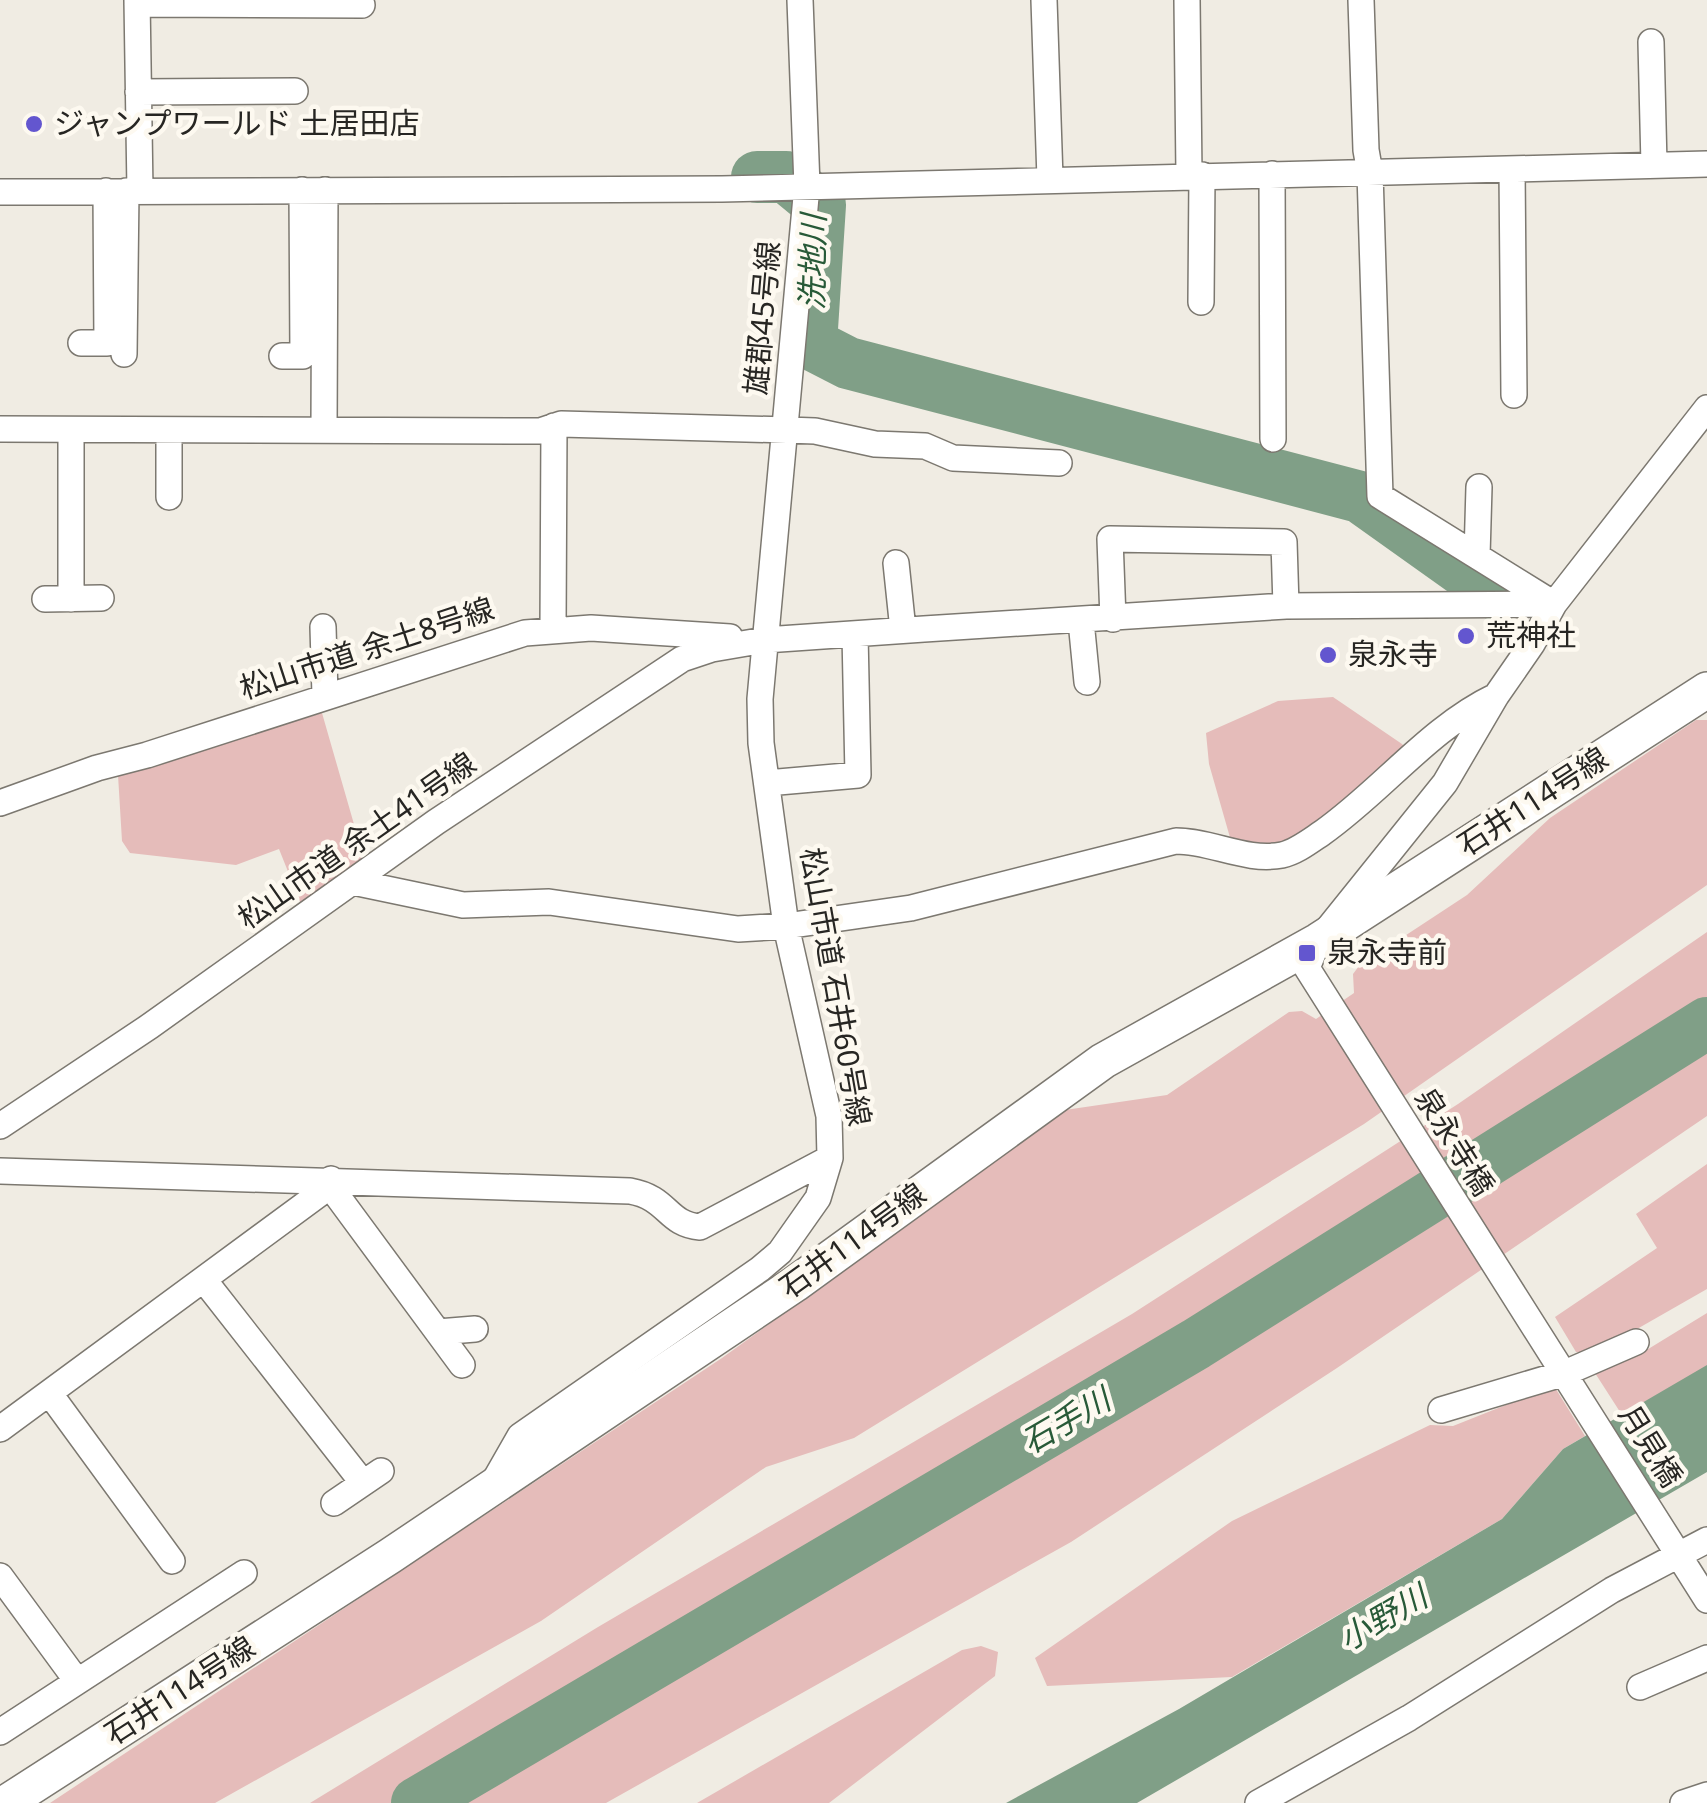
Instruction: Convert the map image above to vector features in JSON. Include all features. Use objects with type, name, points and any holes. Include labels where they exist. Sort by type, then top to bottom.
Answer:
[{"type":"street","points":[[1044,0],[1050,179]]},
{"type":"street","points":[[1187,0],[1202,302]]},
{"type":"street","points":[[1361,0],[1380,496],[1554,604]]},
{"type":"street","name":"雄郡45号線","points":[[765,640],[807,186],[801,1]]},
{"type":"street","points":[[81,343],[107,343],[138,92],[137,2],[362,5]]},
{"type":"street","points":[[1651,42],[1654,165]]},
{"type":"street","points":[[138,92],[294,91]]},
{"type":"street","points":[[0,192],[807,186],[1707,164]]},
{"type":"street","points":[[1512,169],[1501,347],[1514,395]]},
{"type":"street","points":[[1272,174],[1273,439]]},
{"type":"street","points":[[282,356],[303,356],[314,190]]},
{"type":"street","points":[[314,190],[324,430]]},
{"type":"street","points":[[124,191],[124,354]]},
{"type":"street","points":[[1318,941],[1445,783],[1554,604],[1707,408]]},
{"type":"street","points":[[0,429],[540,431],[561,424],[787,430],[815,431],[875,444],[925,446],[953,458],[1059,463]]},
{"type":"street","points":[[553,628],[554,426]]},
{"type":"street","points":[[70,430],[72,598]]},
{"type":"street","points":[[169,430],[169,497]]},
{"type":"street","points":[[1477,556],[1479,487]]},
{"type":"street","points":[[1113,619],[1110,539],[1284,542],[1286,606]]},
{"type":"street","points":[[896,563],[902,630]]},
{"type":"street","points":[[45,599],[100,598]]},
{"type":"street","points":[[765,640],[1286,606],[1554,604]]},
{"type":"street","points":[[1080,621],[1087,682]]},
{"type":"street","points":[[323,627],[324,696]]},
{"type":"street","name":"松山市道 余土8号線","points":[[0,803],[97,768],[525,633],[553,628],[765,640]]},
{"type":"street","points":[[766,783],[858,776],[855,634]]},
{"type":"street","name":"松山市道 石井60号線","points":[[490,1490],[520,1436],[780,1252],[818,1198],[830,1158],[829,1116],[786,926],[766,783],[760,698],[765,640]]},
{"type":"street","name":"松山市道 余土41号線","points":[[0,1126],[163,1018],[436,822],[682,659],[712,649],[765,640]]},
{"type":"street","name":"石井114号線","points":[[6,1803],[490,1490],[795,1284],[1103,1061],[1318,941],[1707,690]]},
{"type":"street","points":[[352,882],[463,906],[549,902],[715,927],[786,926],[911,908],[1176,841],[1206,843],[1264,856],[1284,855],[1354,810],[1442,731],[1470,709],[1496,696]]},
{"type":"street","name":"泉永寺橋","points":[[1318,941],[1308,968],[1320,991],[1569,1379]]},
{"type":"street","points":[[0,1171],[630,1190],[663,1203],[674,1219],[686,1226],[700,1228],[830,1158]]},
{"type":"street","points":[[0,1429],[330,1182]]},
{"type":"street","points":[[330,1182],[462,1366]]},
{"type":"street","points":[[204,1280],[372,1477],[334,1503]]},
{"type":"street","points":[[438,1332],[475,1329]]},
{"type":"street","points":[[1442,1410],[1569,1379],[1636,1342]]},
{"type":"street","name":"月見橋","points":[[1569,1379],[1707,1600]]},
{"type":"street","points":[[50,1394],[165,1532],[172,1562]]},
{"type":"street","points":[[1258,1803],[1408,1718],[1676,1549],[1707,1540]]},
{"type":"street","points":[[1676,1549],[1707,1552]]},
{"type":"street","points":[[0,1732],[244,1573]]},
{"type":"street","points":[[0,1576],[77,1680]]},
{"type":"street","points":[[1640,1688],[1707,1658]]},
{"type":"street","points":[[1684,1803],[1707,1795]]},
{"type":"shaded area","points":[[1333,697],[1411,754],[1287,847],[1231,841],[1209,764],[1206,733],[1278,701]]},
{"type":"shaded area","points":[[322,713],[364,859],[301,904],[279,849],[236,865],[130,853],[122,841],[118,775]]},
{"type":"shaded area","points":[[1696,720],[1707,720],[1707,885],[1364,1124],[854,1438],[766,1467],[541,1621],[215,1803],[50,1803],[722,1358],[1065,1110],[1167,1095],[1289,1012],[1302,1011],[1316,1019],[1354,993],[1353,974],[1359,966],[1467,895],[1550,818]]},
{"type":"shaded area","points":[[1707,932],[1707,1116],[1337,1368],[1071,1542],[606,1803],[310,1803],[598,1627],[1132,1314],[1458,1104]]},
{"type":"shaded area","points":[[1707,1164],[1707,1289],[1595,1353],[1576,1352],[1555,1317],[1657,1248],[1636,1214]]},
{"type":"shaded area","points":[[1707,1313],[1707,1366],[1622,1415],[1595,1373],[1645,1351]]},
{"type":"shaded area","points":[[1554,1386],[1585,1436],[1563,1449],[1502,1519],[1232,1677],[1047,1686],[1035,1658],[1232,1521],[1430,1425],[1453,1426]]},
{"type":"shaded area","points":[[981,1646],[998,1652],[995,1676],[829,1803],[697,1803],[962,1650]]},
{"type":"water","name":"小野川","points":[[1707,1365],[1707,1472],[1137,1803],[1006,1803],[1179,1709],[1502,1519],[1563,1449]]},
{"type":"waterway","name":"洗地川","points":[[757,177],[786,177],[820,205],[811,344],[848,363],[1360,497],[1499,596]]},
{"type":"waterway","name":"石手川","points":[[417,1803],[1196,1344],[1707,1023]]},
{"type":"place","name":"ジャンプワールド 土居田店","points":[[34,124]]},
{"type":"place","name":"荒神社","points":[[1466,636]]},
{"type":"place","name":"泉永寺","points":[[1328,655]]},
{"type":"place","name":"泉永寺前","points":[[1307,953]]}]
